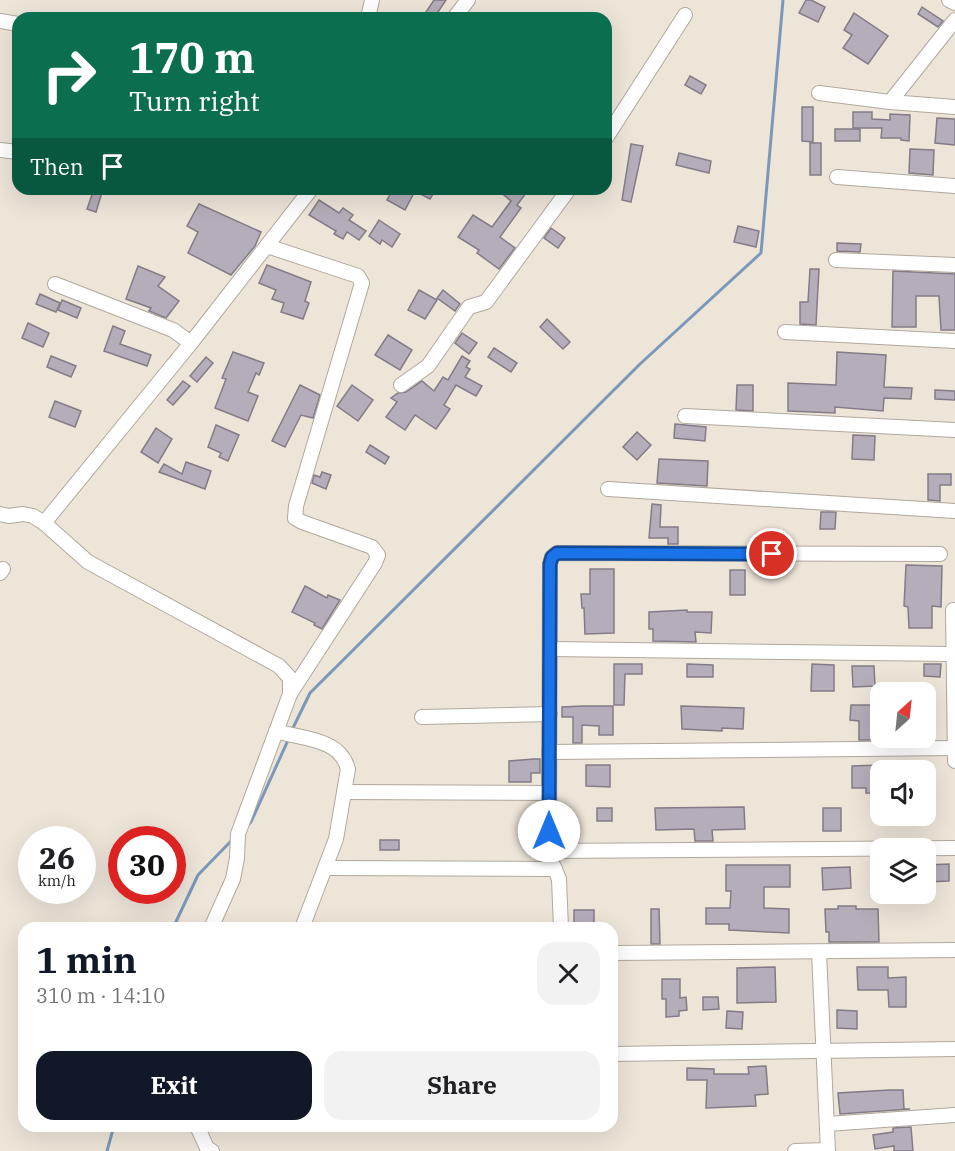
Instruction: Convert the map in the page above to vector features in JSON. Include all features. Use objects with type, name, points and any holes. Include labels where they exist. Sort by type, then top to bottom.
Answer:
[{"type":"street","points":[[949,0],[955,3]]},
{"type":"street","points":[[612,126],[685,15]]},
{"type":"street","points":[[890,102],[955,20]]},
{"type":"street","points":[[819,93],[955,107]]},
{"type":"street","points":[[837,177],[955,186]]},
{"type":"street","points":[[44,523],[191,343],[306,195]]},
{"type":"street","points":[[401,386],[428,366],[469,307],[486,302],[565,195]]},
{"type":"street","points":[[214,922],[232,879],[237,858],[238,834],[290,694],[378,555],[372,547],[295,518],[296,506],[362,283],[358,276],[267,246]]},
{"type":"street","points":[[836,260],[955,265]]},
{"type":"street","points":[[55,284],[173,330],[191,343]]},
{"type":"street","points":[[785,332],[955,341]]},
{"type":"street","points":[[685,416],[955,430]]},
{"type":"street","points":[[608,489],[955,511]]},
{"type":"street","points":[[0,514],[33,516],[88,562],[279,666],[290,678],[290,694]]},
{"type":"street","points":[[561,922],[560,886],[549,850],[550,564],[552,557],[557,553],[940,554]]},
{"type":"street","points":[[953,610],[955,761]]},
{"type":"street","points":[[550,649],[953,654]]},
{"type":"street","points":[[422,717],[550,714]]},
{"type":"street","points":[[276,731],[334,747],[345,757],[348,769],[336,839],[304,922]]},
{"type":"street","points":[[549,752],[955,748]]},
{"type":"street","points":[[344,792],[549,793]]},
{"type":"street","points":[[549,850],[955,848]]},
{"type":"street","points":[[326,868],[555,869]]},
{"type":"street","points":[[618,953],[955,950]]},
{"type":"street","points":[[795,1151],[828,1151],[819,952]]},
{"type":"street","points":[[618,1054],[955,1049]]},
{"type":"street","points":[[827,1124],[955,1115]]},
{"type":"street","points":[[200,1132],[207,1148],[212,1151]]},
{"type":"building","points":[[434,0],[446,0],[438,12],[426,12]]},
{"type":"building","points":[[806,0],[825,7],[818,22],[799,13]]},
{"type":"building","points":[[922,7],[943,21],[938,27],[918,14]]},
{"type":"building","points":[[854,13],[888,36],[868,64],[843,48],[852,35],[844,30]]},
{"type":"building","points":[[690,76],[706,85],[701,94],[685,85]]},
{"type":"building","points":[[802,107],[813,107],[813,142],[802,141]]},
{"type":"building","points":[[853,112],[872,112],[872,119],[890,120],[890,114],[910,115],[909,141],[901,140],[901,138],[881,138],[882,128],[853,128]]},
{"type":"building","points":[[937,118],[955,119],[955,145],[935,143]]},
{"type":"building","points":[[835,129],[860,129],[860,141],[835,141]]},
{"type":"building","points":[[810,143],[821,143],[821,175],[810,175]]},
{"type":"building","points":[[631,144],[643,146],[631,202],[622,200]]},
{"type":"building","points":[[910,149],[934,150],[933,175],[909,173]]},
{"type":"building","points":[[679,153],[711,161],[709,173],[676,165]]},
{"type":"building","points":[[92,195],[101,195],[96,212],[87,209]]},
{"type":"building","points":[[390,195],[413,195],[405,210],[387,200]]},
{"type":"building","points":[[504,195],[524,195],[517,205],[521,208],[500,237],[515,248],[499,269],[477,253],[479,250],[458,237],[473,215],[492,227],[511,201]]},
{"type":"building","points":[[319,200],[339,213],[343,208],[353,215],[349,220],[366,231],[359,240],[347,232],[343,239],[334,234],[336,231],[309,215]]},
{"type":"building","points":[[199,204],[261,232],[255,246],[231,275],[188,253],[198,232],[187,226]]},
{"type":"building","points":[[379,220],[400,234],[392,247],[382,240],[380,244],[369,236]]},
{"type":"building","points":[[738,226],[759,231],[756,247],[734,242]]},
{"type":"building","points":[[551,228],[565,238],[558,248],[544,238]]},
{"type":"building","points":[[837,243],[861,244],[860,252],[837,251]]},
{"type":"building","points":[[267,265],[311,282],[305,301],[309,303],[303,319],[281,312],[284,303],[272,299],[276,290],[259,283]]},
{"type":"building","points":[[138,266],[165,277],[158,286],[179,301],[166,318],[149,311],[151,308],[126,299]]},
{"type":"building","points":[[810,269],[819,269],[816,325],[800,324],[800,302],[808,302]]},
{"type":"building","points":[[893,271],[955,274],[955,330],[941,330],[939,296],[916,296],[916,327],[892,327]]},
{"type":"building","points":[[419,290],[437,300],[425,319],[408,310]]},
{"type":"building","points":[[443,290],[460,304],[455,311],[437,298]]},
{"type":"building","points":[[40,294],[60,303],[56,312],[36,304]]},
{"type":"building","points":[[62,300],[81,308],[77,318],[58,310]]},
{"type":"building","points":[[547,319],[570,342],[563,349],[540,327]]},
{"type":"building","points":[[28,323],[49,333],[43,347],[22,338]]},
{"type":"building","points":[[113,326],[125,331],[120,344],[151,355],[147,366],[104,351]]},
{"type":"building","points":[[462,333],[477,343],[469,354],[455,343]]},
{"type":"building","points":[[388,335],[412,350],[400,370],[375,355]]},
{"type":"building","points":[[494,348],[517,363],[511,372],[488,357]]},
{"type":"building","points":[[233,352],[264,363],[259,375],[256,373],[248,392],[258,396],[248,421],[215,408],[226,379],[222,378]]},
{"type":"building","points":[[837,352],[886,355],[884,387],[912,388],[911,399],[884,398],[883,411],[835,407],[835,413],[788,411],[788,383],[836,385]]},
{"type":"building","points":[[51,356],[76,366],[71,377],[47,367]]},
{"type":"building","points":[[462,356],[470,361],[466,367],[470,369],[465,377],[482,386],[476,396],[456,385],[444,405],[450,409],[436,429],[415,415],[405,430],[386,417],[397,402],[391,398],[398,393],[406,392],[422,381],[434,391],[443,377],[448,380]]},
{"type":"building","points":[[206,357],[213,363],[197,382],[190,376]]},
{"type":"building","points":[[183,381],[190,386],[173,405],[167,400]]},
{"type":"building","points":[[300,385],[320,395],[313,418],[301,415],[285,447],[272,441]]},
{"type":"building","points":[[352,385],[373,400],[358,421],[337,406]]},
{"type":"building","points":[[737,385],[753,385],[753,411],[736,410]]},
{"type":"building","points":[[935,390],[955,391],[955,400],[935,399]]},
{"type":"building","points":[[55,401],[81,411],[75,427],[49,417]]},
{"type":"building","points":[[675,424],[706,427],[705,441],[674,438]]},
{"type":"building","points":[[216,425],[239,435],[228,461],[219,457],[221,453],[208,447]]},
{"type":"building","points":[[156,428],[172,439],[158,463],[141,452]]},
{"type":"building","points":[[637,432],[651,445],[637,460],[623,447]]},
{"type":"building","points":[[853,435],[875,436],[874,460],[852,459]]},
{"type":"building","points":[[370,445],[389,457],[385,464],[366,452]]},
{"type":"building","points":[[659,459],[708,461],[707,486],[657,483]]},
{"type":"building","points":[[186,462],[211,471],[205,489],[159,472],[164,464],[182,474]]},
{"type":"building","points":[[322,472],[331,475],[326,489],[312,483],[314,475],[320,477]]},
{"type":"building","points":[[928,474],[951,474],[951,485],[940,485],[940,501],[928,500]]},
{"type":"building","points":[[652,504],[661,505],[660,527],[678,527],[678,544],[668,544],[668,538],[649,538]]},
{"type":"building","points":[[821,512],[836,512],[835,529],[820,529]]},
{"type":"building","points":[[906,565],[942,566],[941,607],[932,606],[932,628],[909,628],[908,607],[904,606]]},
{"type":"building","points":[[590,569],[614,569],[614,633],[585,634],[581,594],[590,594]]},
{"type":"building","points":[[730,570],[745,570],[745,595],[730,595]]},
{"type":"building","points":[[305,586],[327,598],[328,595],[340,600],[322,629],[292,612]]},
{"type":"building","points":[[687,610],[687,612],[712,612],[711,633],[695,632],[696,642],[653,641],[653,629],[649,629],[649,612]]},
{"type":"building","points":[[614,664],[642,664],[642,674],[625,674],[624,705],[614,705]]},
{"type":"building","points":[[687,664],[713,665],[713,677],[687,677]]},
{"type":"building","points":[[812,664],[834,665],[834,691],[811,691]]},
{"type":"building","points":[[924,664],[941,664],[940,677],[924,676]]},
{"type":"building","points":[[852,666],[874,666],[875,682],[870,682],[870,686],[853,687]]},
{"type":"building","points":[[851,705],[870,705],[870,740],[859,740],[859,721],[850,720]]},
{"type":"building","points":[[613,706],[613,735],[599,735],[599,726],[582,725],[582,743],[573,743],[573,717],[562,717],[562,707]]},
{"type":"building","points":[[681,706],[744,708],[743,729],[722,728],[722,731],[682,729]]},
{"type":"building","points":[[540,759],[540,773],[531,773],[531,782],[509,782],[509,761]]},
{"type":"building","points":[[586,765],[610,765],[610,787],[586,786]]},
{"type":"building","points":[[870,765],[870,793],[866,793],[866,788],[852,788],[852,766]]},
{"type":"building","points":[[744,807],[745,829],[712,830],[713,841],[695,841],[694,829],[656,830],[655,808]]},
{"type":"building","points":[[597,808],[612,808],[612,821],[597,821]]},
{"type":"building","points":[[823,808],[841,808],[841,831],[823,831]]},
{"type":"building","points":[[380,840],[399,840],[399,850],[380,850]]},
{"type":"building","points":[[949,864],[949,881],[936,882],[936,865]]},
{"type":"building","points":[[726,865],[790,865],[790,887],[764,887],[764,908],[789,909],[789,933],[729,930],[729,924],[706,924],[706,908],[730,908],[731,891],[726,891]]},
{"type":"building","points":[[850,867],[851,888],[823,890],[822,868]]},
{"type":"building","points":[[838,906],[878,909],[879,942],[829,942],[825,909],[838,909]]},
{"type":"building","points":[[651,909],[659,909],[660,944],[651,944]]},
{"type":"building","points":[[574,910],[594,910],[594,922],[574,922]]},
{"type":"building","points":[[775,967],[776,1002],[737,1003],[737,968]]},
{"type":"building","points":[[857,967],[888,967],[888,978],[906,977],[906,1007],[889,1007],[888,990],[858,990]]},
{"type":"building","points":[[662,979],[680,979],[680,998],[686,997],[687,1010],[679,1011],[679,1016],[666,1017],[666,999],[662,999]]},
{"type":"building","points":[[703,997],[718,997],[719,1009],[703,1010]]},
{"type":"building","points":[[837,1010],[857,1011],[857,1029],[837,1028]]},
{"type":"building","points":[[727,1011],[743,1012],[742,1029],[726,1028]]},
{"type":"building","points":[[766,1066],[768,1094],[755,1095],[756,1106],[706,1108],[707,1080],[687,1080],[687,1068],[714,1069],[714,1074],[749,1074],[748,1067]]},
{"type":"building","points":[[903,1090],[904,1109],[910,1109],[840,1114],[838,1093]]},
{"type":"building","points":[[911,1127],[913,1151],[894,1151],[894,1146],[875,1149],[873,1135],[893,1132],[893,1128]]},
{"type":"waterway","points":[[291,732],[310,693],[640,364],[761,253],[783,0]]},
{"type":"waterway","points":[[247,826],[251,822],[289,738]]},
{"type":"waterway","points":[[176,922],[198,875],[233,839]]},
{"type":"waterway","points":[[107,1151],[112,1132]]},
{"type":"route","points":[[549,831],[550,564],[552,557],[557,553],[772,554]]}]
